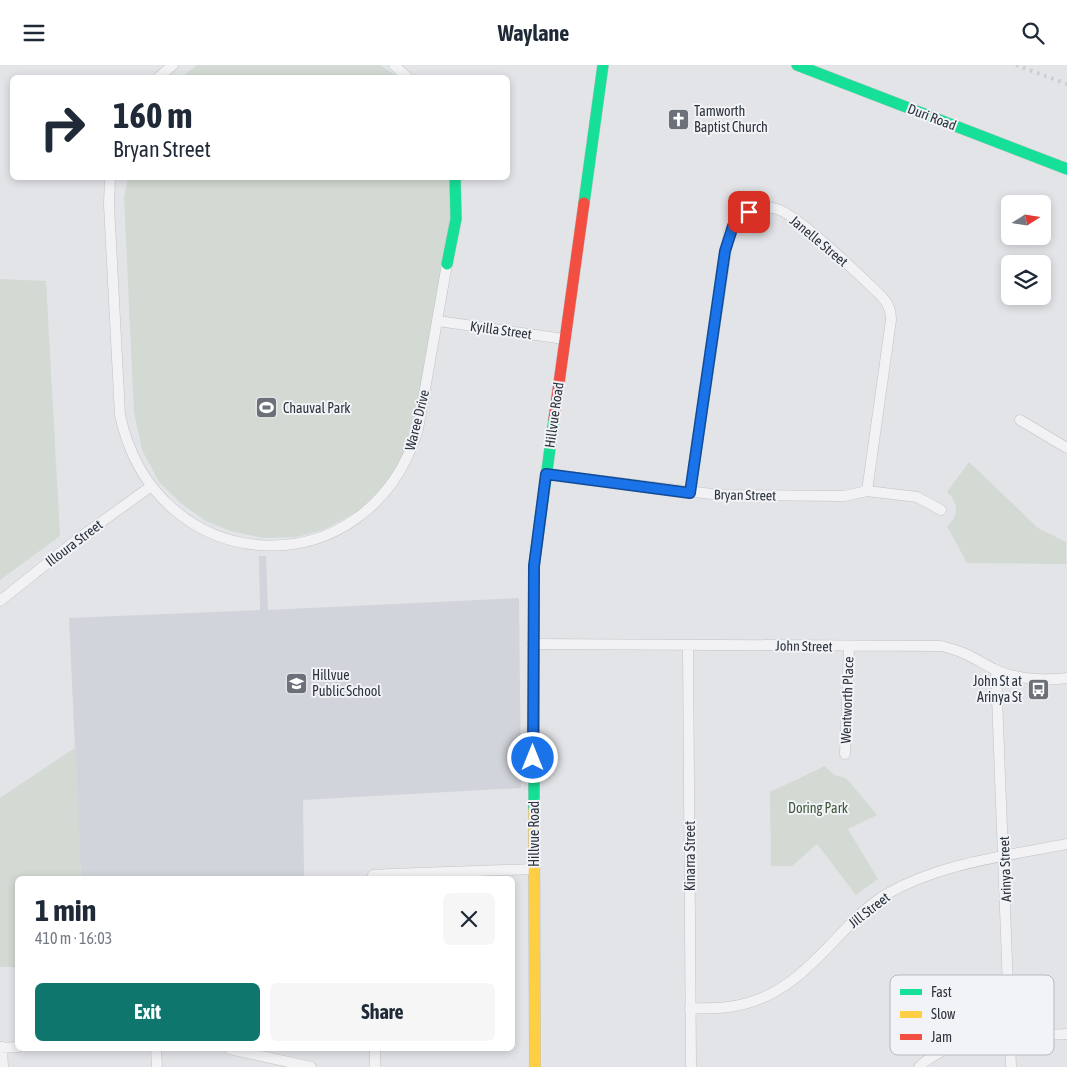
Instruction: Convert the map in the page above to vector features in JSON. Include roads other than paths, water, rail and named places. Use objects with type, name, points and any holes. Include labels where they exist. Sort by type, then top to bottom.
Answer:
[{"type":"street","points":[[394,65],[405,75]]},
{"type":"street","name":"Hillvue Road","points":[[535,1067],[534,566],[603,65]]},
{"type":"street","name":"Duri Road","points":[[797,65],[1067,169]]},
{"type":"street","points":[[161,75],[171,66]]},
{"type":"street","name":"Waree Drive","points":[[110,180],[109,205],[120,415],[125,439],[135,463],[150,487],[188,521],[230,540],[255,546],[304,542],[345,527],[382,498],[397,478],[411,451],[418,429],[456,219],[455,180]]},
{"type":"street","name":"Janelle Street","points":[[690,493],[729,232],[743,216],[766,208],[778,209],[802,224],[875,289],[890,308],[891,320],[867,491]]},
{"type":"street","name":"Kyilla Street","points":[[438,321],[564,339]]},
{"type":"street","points":[[1020,420],[1067,448]]},
{"type":"street","name":"Bryan Street","points":[[546,474],[690,493],[844,496],[867,491],[918,497],[941,510]]},
{"type":"street","name":"Illoura Street","points":[[0,601],[75,541],[150,487]]},
{"type":"street","name":"John Street","points":[[533,644],[941,646],[974,657],[996,671],[1040,680],[1067,678]]},
{"type":"street","name":"Kinarra Street","points":[[688,645],[690,1067]]},
{"type":"street","name":"Wentworth Place","points":[[845,754],[849,647]]},
{"type":"street","name":"Arinya Street","points":[[996,671],[1005,856],[1008,975]]},
{"type":"street","name":"Jill Street","points":[[690,1008],[729,1007],[772,994],[798,977],[856,918],[884,896],[931,873],[1067,844]]},
{"type":"street","points":[[373,876],[534,869]]},
{"type":"street","points":[[1054,1035],[1067,1034]]},
{"type":"street","points":[[3,1067],[1,1048],[15,1047]]},
{"type":"street","points":[[156,1051],[157,1067]]},
{"type":"street","points":[[239,1051],[311,1067]]},
{"type":"street","points":[[375,1051],[375,1067]]},
{"type":"street","points":[[918,1067],[936,1055]]},
{"type":"railway","points":[[1016,65],[1067,84]]},
{"type":"place","name":"Tamworth Baptist Church","points":[[678,119]]},
{"type":"place","name":"Chauval Park","points":[[267,408]]},
{"type":"place","name":"Hillvue Public School","points":[[296,683]]},
{"type":"place","name":"John St at Arinya St","points":[[1038,689]]},
{"type":"park label","name":"Doring Park","points":[[818,808]]}]
